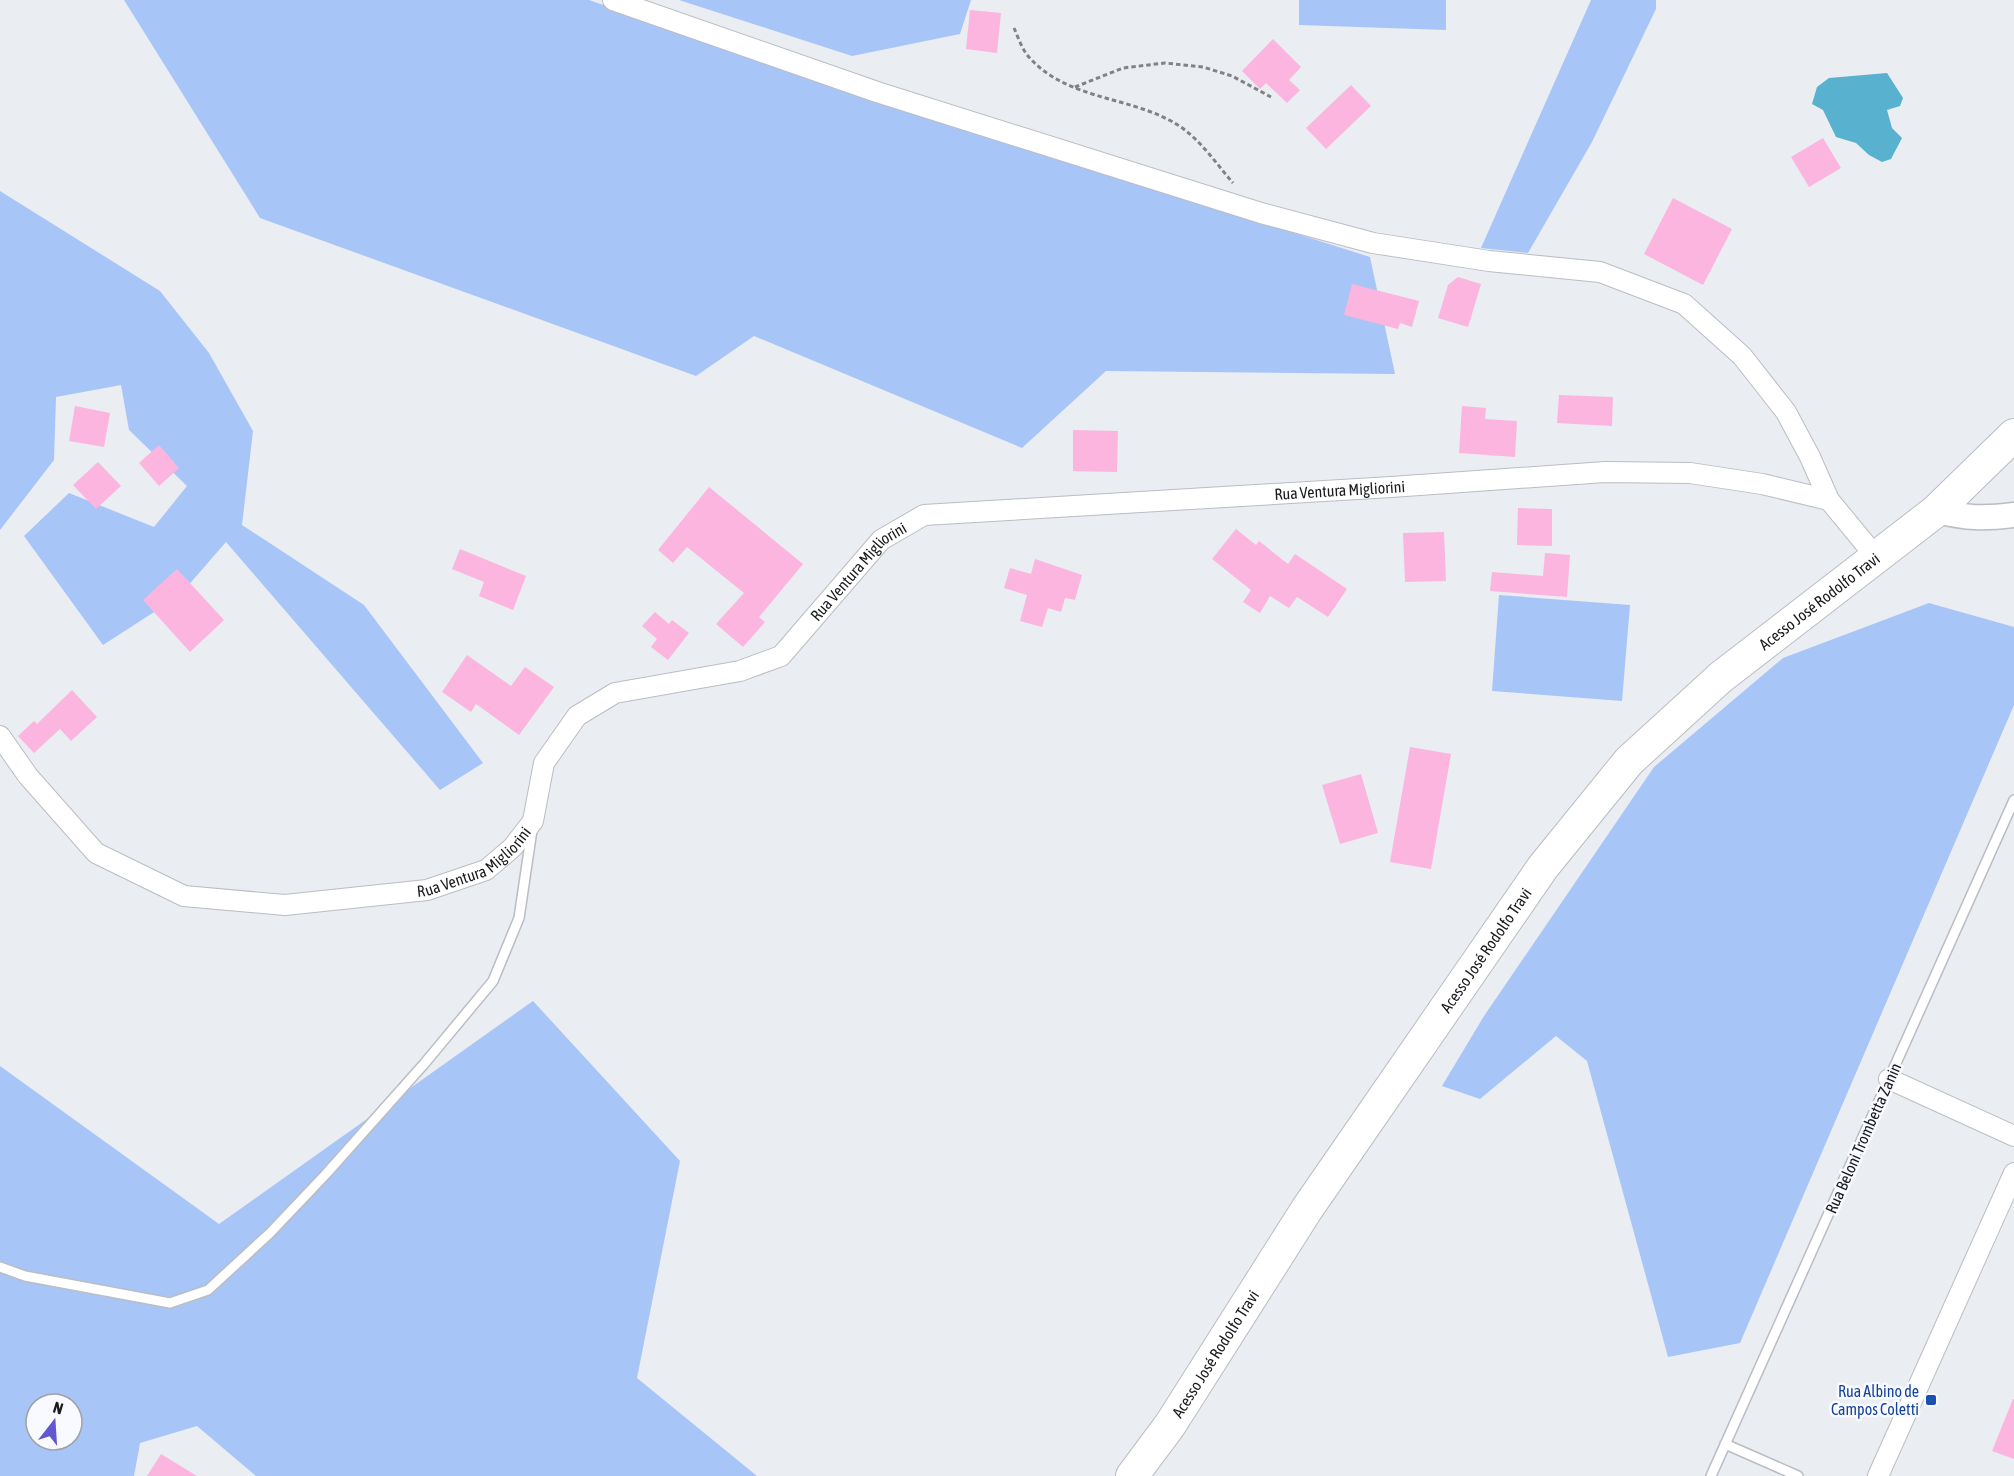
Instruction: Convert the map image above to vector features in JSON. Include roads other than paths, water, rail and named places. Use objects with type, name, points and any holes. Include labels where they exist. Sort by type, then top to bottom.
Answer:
[{"type":"highway","name":"Acesso José Rodolfo Travi","points":[[1132,1476],[1170,1425],[1306,1209],[1543,867],[1629,761],[1721,677],[1936,511],[2014,435]]},
{"type":"street","points":[[613,0],[878,92],[1261,213],[1373,243],[1489,261],[1600,272],[1684,304],[1742,356],[1785,412],[1810,457],[1829,500],[1876,557]]},
{"type":"street","name":"Rua Ventura Migliorini","points":[[0,736],[28,776],[96,853],[184,896],[285,905],[428,890],[486,870],[513,847],[533,821],[544,763],[577,716],[615,693],[740,671],[782,656],[881,540],[924,515],[1403,487],[1605,472],[1690,473],[1762,484],[1829,500]]},
{"type":"street","points":[[1936,511],[1962,517],[1986,519],[2014,515]]},
{"type":"street","points":[[1889,1079],[2014,1136]]},
{"type":"street","points":[[1878,1476],[2014,1173]]},
{"type":"lane","name":"Rua Beloni Trombetta Zanin","points":[[1711,1476],[2014,802]]},
{"type":"lane","points":[[0,1267],[25,1276],[170,1303],[208,1290],[270,1233],[326,1174],[424,1064],[493,981],[519,918],[533,821]]},
{"type":"lane","points":[[1725,1444],[1798,1476]]},
{"type":"place","name":"Rua Albino de Campos Coletti","points":[[1931,1400]]}]
